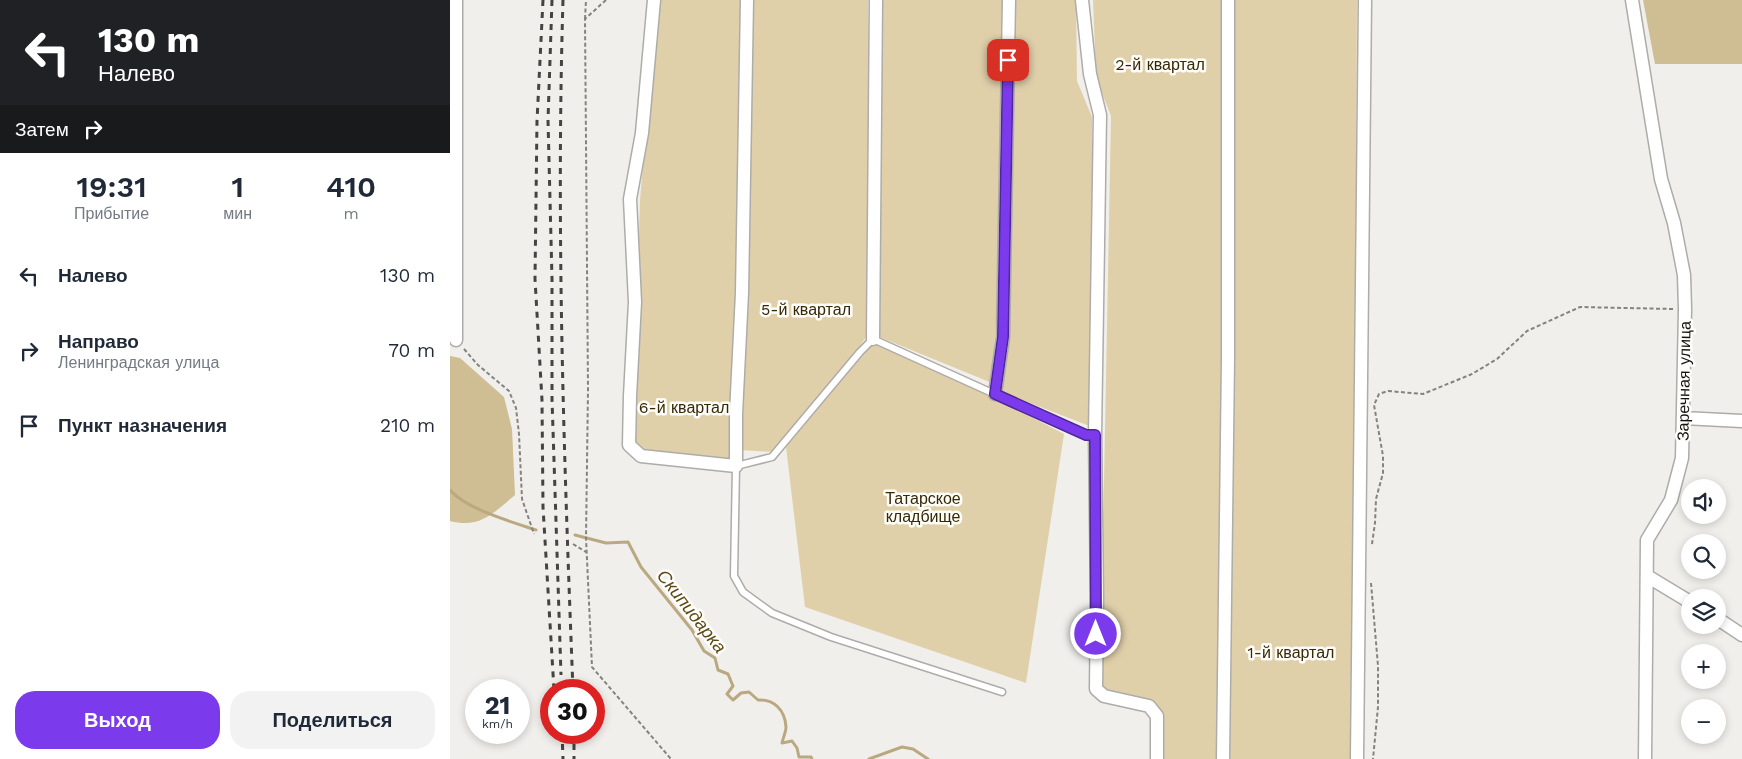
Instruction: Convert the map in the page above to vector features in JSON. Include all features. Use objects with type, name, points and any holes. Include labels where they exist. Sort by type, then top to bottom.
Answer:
[{"type":"street","points":[[456,0],[456,340]]},
{"type":"street","points":[[654,0],[642,133],[630,199],[635,302],[629,445],[641,456],[736,466],[736,414],[742,293],[747,0]]},
{"type":"street","points":[[873,339],[876,0]]},
{"type":"street","points":[[995,394],[1003,337],[1009,0]]},
{"type":"street","points":[[1082,0],[1090,74],[1100,115],[1095,435],[1096,689],[1104,696],[1149,706],[1157,716],[1157,759]]},
{"type":"street","points":[[1223,759],[1228,359],[1228,0]]},
{"type":"street","points":[[1357,759],[1365,0]]},
{"type":"street","name":"Заречная улица","points":[[1632,0],[1661,179],[1674,224],[1684,274],[1686,309],[1682,458],[1671,500],[1647,540],[1645,759]]},
{"type":"street","points":[[1683,418],[1742,421]]},
{"type":"street","points":[[1647,576],[1681,597]]},
{"type":"street","points":[[1726,624],[1742,635]]},
{"type":"lane","points":[[1002,692],[831,637],[772,613],[743,592],[734,576],[736,466],[772,458],[873,339],[1086,435],[1095,435]]},
{"type":"path","points":[[586,0],[587,553],[592,668],[671,759]]},
{"type":"path","points":[[585,19],[606,0]]},
{"type":"path","points":[[1370,550],[1376,523],[1376,499],[1383,473],[1383,456],[1374,405],[1379,394],[1388,391],[1423,394],[1472,374],[1497,359],[1527,331],[1580,307],[1686,309]]},
{"type":"path","points":[[456,340],[478,365],[509,391],[516,408],[522,499],[534,534]]},
{"type":"path","points":[[573,544],[587,553]]},
{"type":"path","points":[[1371,579],[1378,666],[1378,707],[1373,759]]},
{"type":"green space","name":"6-й квартал","points":[[657,0],[743,0],[732,462],[645,453],[633,441],[640,200]]},
{"type":"green space","name":"5-й квартал","points":[[749,0],[868,0],[871,330],[857,350],[773,452],[739,450]]},
{"type":"green space","points":[[879,0],[1006,0],[996,321],[992,383],[877,336]]},
{"type":"green space","points":[[1014,0],[1076,0],[1077,81],[1092,117],[1092,427],[999,391]]},
{"type":"green space","name":"2-й квартал","points":[[1093,0],[1223,0],[1223,481],[1218,759],[1161,759],[1161,713],[1157,704],[1100,691],[1111,116],[1096,78]]},
{"type":"green space","name":"1-й квартал","points":[[1231,0],[1357,0],[1353,759],[1226,759]]},
{"type":"green space","name":"Татарское кладбище","points":[[874,342],[989,395],[1064,434],[1026,683],[805,607],[786,447]]},
{"type":"shaded area","points":[[1643,0],[1742,0],[1742,64],[1655,64]]},
{"type":"shaded area","points":[[450,356],[460,358],[504,397],[512,429],[515,495],[486,518],[470,523],[450,521]]},
{"type":"waterway","name":"Скипидарка","points":[[450,490],[457,497],[478,509],[536,530]]},
{"type":"waterway","name":"Скипидарка","points":[[575,535],[606,543],[628,542],[641,567],[692,630],[704,651],[715,658],[718,670],[728,674],[733,686],[727,694],[733,700],[741,693],[749,692],[758,700],[769,701],[778,707],[783,715],[786,729],[782,743],[792,741],[797,748],[799,757],[811,757],[812,759]]},
{"type":"waterway","name":"Скипидарка","points":[[869,759],[902,747],[913,749],[928,759]]},
{"type":"railway","points":[[543,0],[537,121],[535,279],[542,400],[543,507],[553,679]]},
{"type":"railway","points":[[552,0],[548,120],[552,279],[552,399],[561,675]]},
{"type":"railway","points":[[563,0],[560,172],[561,259],[564,431],[573,679]]},
{"type":"railway","points":[[562,744],[563,759]]},
{"type":"railway","points":[[574,744],[574,759]]},
{"type":"route","points":[[1008,60],[1003,337],[995,394],[1086,435],[1095,435],[1096,634]]}]
